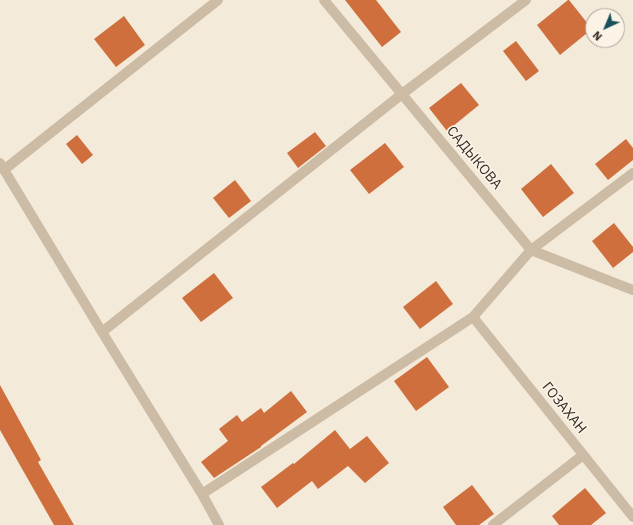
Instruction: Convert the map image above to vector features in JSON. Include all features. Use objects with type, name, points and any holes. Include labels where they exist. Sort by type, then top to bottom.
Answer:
[{"type":"street","points":[[218,0],[2,166],[202,494],[218,525]]},
{"type":"street","name":"САДЫКОВА","points":[[324,0],[531,250],[633,290]]},
{"type":"street","points":[[102,332],[402,94],[526,0]]},
{"type":"street","points":[[202,494],[473,317],[531,250],[633,173]]},
{"type":"street","name":"ГОЗАХАН","points":[[473,317],[633,517]]},
{"type":"street","points":[[493,525],[583,455]]},
{"type":"building","points":[[345,0],[376,0],[401,32],[382,47]]},
{"type":"building","points":[[569,0],[585,20],[585,35],[560,55],[537,25]]},
{"type":"building","points":[[124,16],[145,45],[116,67],[94,39]]},
{"type":"building","points":[[516,41],[539,71],[526,81],[503,51]]},
{"type":"building","points":[[461,83],[479,105],[447,131],[429,108]]},
{"type":"building","points":[[315,132],[326,146],[298,168],[287,153]]},
{"type":"building","points":[[77,135],[93,155],[82,164],[66,144]]},
{"type":"building","points":[[626,139],[633,148],[633,160],[608,180],[595,164]]},
{"type":"building","points":[[385,143],[404,167],[369,194],[350,170]]},
{"type":"building","points":[[551,164],[574,193],[543,217],[521,189]]},
{"type":"building","points":[[235,180],[251,201],[229,218],[213,198]]},
{"type":"building","points":[[614,223],[633,247],[633,252],[613,268],[592,241]]},
{"type":"building","points":[[214,273],[233,298],[201,322],[182,298]]},
{"type":"building","points":[[436,281],[453,304],[420,329],[403,307]]},
{"type":"building","points":[[427,357],[449,387],[416,411],[394,381]]},
{"type":"building","points":[[0,385],[41,460],[38,462],[74,525],[54,525],[0,430]]},
{"type":"building","points":[[291,391],[307,412],[261,447],[214,478],[201,462],[228,441],[219,429],[237,415],[242,422],[261,408],[264,413]]},
{"type":"building","points":[[335,430],[350,449],[367,436],[389,463],[365,483],[348,466],[318,489],[312,481],[277,508],[261,487],[293,463],[294,464]]},
{"type":"building","points":[[472,485],[494,514],[479,525],[456,525],[443,507]]},
{"type":"building","points":[[585,488],[606,513],[591,525],[559,525],[552,516]]}]
